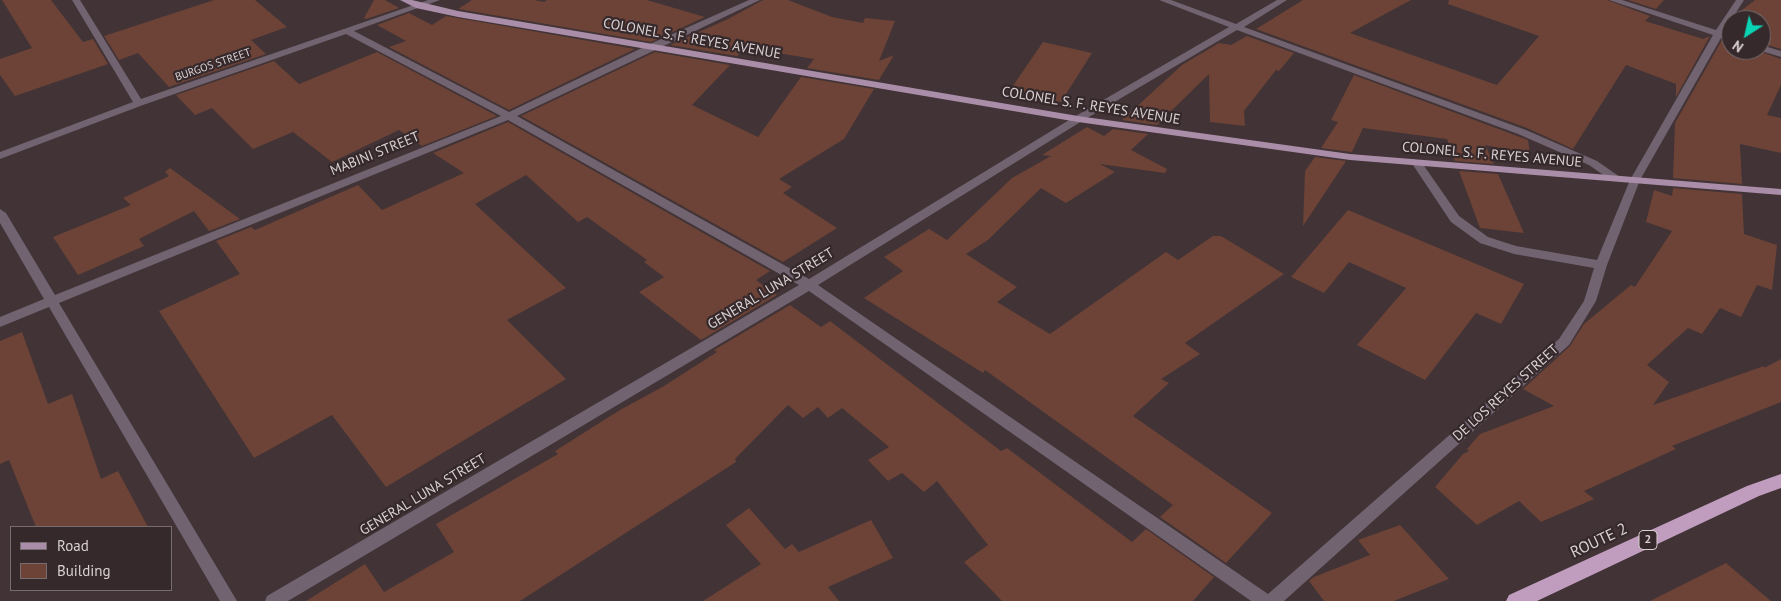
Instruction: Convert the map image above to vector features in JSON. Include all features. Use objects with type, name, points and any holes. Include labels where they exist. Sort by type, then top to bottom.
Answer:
[{"type":"highway","name":"ROUTE 2","points":[[1516,601],[1752,491],[1781,481]]},
{"type":"main road","name":"COLONEL S. F. REYES AVENUE","points":[[404,0],[419,6],[1078,119],[1350,158],[1781,192]]},
{"type":"street","points":[[76,0],[139,103]]},
{"type":"street","name":"BURGOS STREET","points":[[0,156],[139,103],[436,0]]},
{"type":"street","name":"MABINI STREET","points":[[0,322],[509,116],[653,46],[756,0]]},
{"type":"street","points":[[1163,0],[1522,132],[1593,164],[1616,178]]},
{"type":"street","name":"GENERAL LUNA STREET","points":[[273,601],[809,285],[1078,119],[1283,0]]},
{"type":"street","points":[[1613,0],[1721,35]]},
{"type":"street","name":"DE LOS REYES STREET","points":[[1272,601],[1564,342],[1590,301],[1601,265],[1635,180],[1718,34],[1740,0]]},
{"type":"street","points":[[348,32],[509,116],[809,285],[1264,601]]},
{"type":"street","points":[[1416,162],[1455,219],[1484,240],[1514,250],[1601,265]]},
{"type":"street","points":[[0,213],[229,601]]},
{"type":"building","points":[[2,0],[51,0],[83,42],[93,39],[108,64],[15,96],[0,75],[0,59],[32,48]]},
{"type":"building","points":[[214,0],[255,0],[287,27],[251,40],[266,54],[169,87],[138,53],[119,60],[104,36]]},
{"type":"building","points":[[374,0],[385,0],[399,8],[366,19],[364,18]]},
{"type":"building","points":[[472,0],[534,0],[544,2],[547,0],[647,0],[705,17],[651,42],[458,9]]},
{"type":"building","points":[[763,0],[788,0],[832,17],[863,23],[865,18],[895,21],[879,61],[894,55],[879,80],[807,68],[814,59],[748,48],[737,56],[670,45],[728,19]]},
{"type":"building","points":[[1303,0],[1411,0],[1350,33],[1497,85],[1539,36],[1448,4],[1449,0],[1607,0],[1650,16],[1645,21],[1703,39],[1710,36],[1676,97],[1676,84],[1626,65],[1573,149],[1527,128],[1256,29]]},
{"type":"building","points":[[1628,0],[1664,0],[1656,9]]},
{"type":"building","points":[[1755,0],[1781,0],[1781,49],[1771,46],[1771,10],[1742,10]]},
{"type":"building","points":[[409,13],[432,25],[446,16],[635,49],[509,110],[389,47],[406,41],[377,25]]},
{"type":"building","points":[[1247,36],[1294,53],[1279,71],[1276,70],[1244,111],[1245,126],[1210,122],[1209,74],[1157,125],[1122,120],[1182,65],[1219,43],[1231,45]]},
{"type":"building","points":[[1043,42],[1092,53],[1061,102],[1010,90]]},
{"type":"building","points":[[1721,42],[1721,60],[1771,60],[1771,55],[1781,59],[1781,85],[1767,115],[1781,118],[1781,153],[1740,144],[1742,184],[1673,178],[1675,123]]},
{"type":"building","points":[[377,52],[497,116],[422,146],[399,130],[332,162],[293,132],[253,149],[212,108],[195,115],[176,95],[274,61],[299,84]]},
{"type":"building","points":[[655,52],[730,65],[692,105],[758,137],[801,77],[874,89],[844,139],[779,179],[792,187],[783,193],[837,228],[783,262],[521,116]]},
{"type":"building","points":[[1354,75],[1528,140],[1530,154],[1485,145],[1494,164],[1455,161],[1447,139],[1363,128],[1352,152],[1321,148],[1338,122],[1331,120]]},
{"type":"building","points":[[508,122],[770,271],[756,280],[777,295],[701,340],[639,292],[664,277],[644,262],[647,260],[587,217],[578,222],[526,175],[475,204],[566,288],[507,320],[566,379],[386,487],[332,415],[254,458],[159,311],[240,274],[216,241],[251,227],[255,230],[358,185],[382,210],[464,173],[433,153]]},
{"type":"building","points":[[1087,127],[1104,136],[1113,129],[1148,134],[1131,150],[1167,169],[1165,173],[1100,164],[1115,172],[1066,203],[1041,188],[988,240],[966,254],[1017,287],[997,302],[1050,334],[1166,252],[1178,260],[1213,236],[1221,236],[1284,274],[1185,343],[1200,354],[1161,379],[1169,383],[1133,416],[1272,513],[1226,563],[1160,517],[1173,505],[985,370],[983,373],[864,298],[903,271],[884,257],[929,229],[947,240],[1012,178],[1051,156],[1042,155]]},
{"type":"building","points":[[1315,157],[1346,161],[1303,226],[1305,171]]},
{"type":"building","points":[[170,168],[240,219],[209,231],[194,211],[139,239],[144,246],[78,275],[53,237],[131,205],[123,198],[169,176],[165,172]]},
{"type":"building","points":[[1459,171],[1498,174],[1524,233],[1480,228]]},
{"type":"building","points":[[1673,188],[1742,194],[1744,234],[1777,245],[1772,290],[1757,285],[1741,317],[1720,308],[1702,334],[1688,328],[1647,365],[1669,382],[1653,405],[1764,366],[1764,368],[1781,359],[1781,402],[1672,446],[1676,449],[1584,491],[1594,499],[1541,522],[1519,501],[1477,525],[1435,487],[1463,454],[1469,451],[1467,449],[1480,434],[1554,406],[1523,389],[1570,346],[1584,324],[1631,285],[1635,287],[1672,231],[1646,222],[1654,190],[1672,196]]},
{"type":"building","points":[[1348,210],[1524,284],[1501,324],[1476,313],[1425,380],[1357,345],[1406,288],[1349,262],[1324,293],[1291,277]]},
{"type":"building","points":[[790,305],[821,327],[830,321],[1001,451],[1007,448],[1132,542],[1146,529],[1214,577],[1193,601],[1002,601],[964,562],[988,545],[937,481],[924,492],[902,473],[888,481],[868,460],[889,447],[842,408],[828,418],[818,407],[803,418],[788,405],[735,459],[736,462],[520,601],[306,601],[365,564],[384,592],[454,552],[436,524],[558,454],[555,451],[620,410],[664,386],[717,352],[714,350]]},
{"type":"building","points":[[22,332],[48,404],[72,394],[101,479],[118,471],[147,526],[36,526],[9,460],[0,464],[0,341]]},
{"type":"building","points":[[749,508],[785,549],[792,544],[799,552],[871,520],[893,558],[828,587],[839,601],[703,601],[761,564],[726,525]]},
{"type":"building","points":[[1400,525],[1449,579],[1394,601],[1324,601],[1309,581],[1314,577],[1370,555],[1358,540]]},
{"type":"building","points":[[1726,563],[1771,601],[1650,601]]}]
